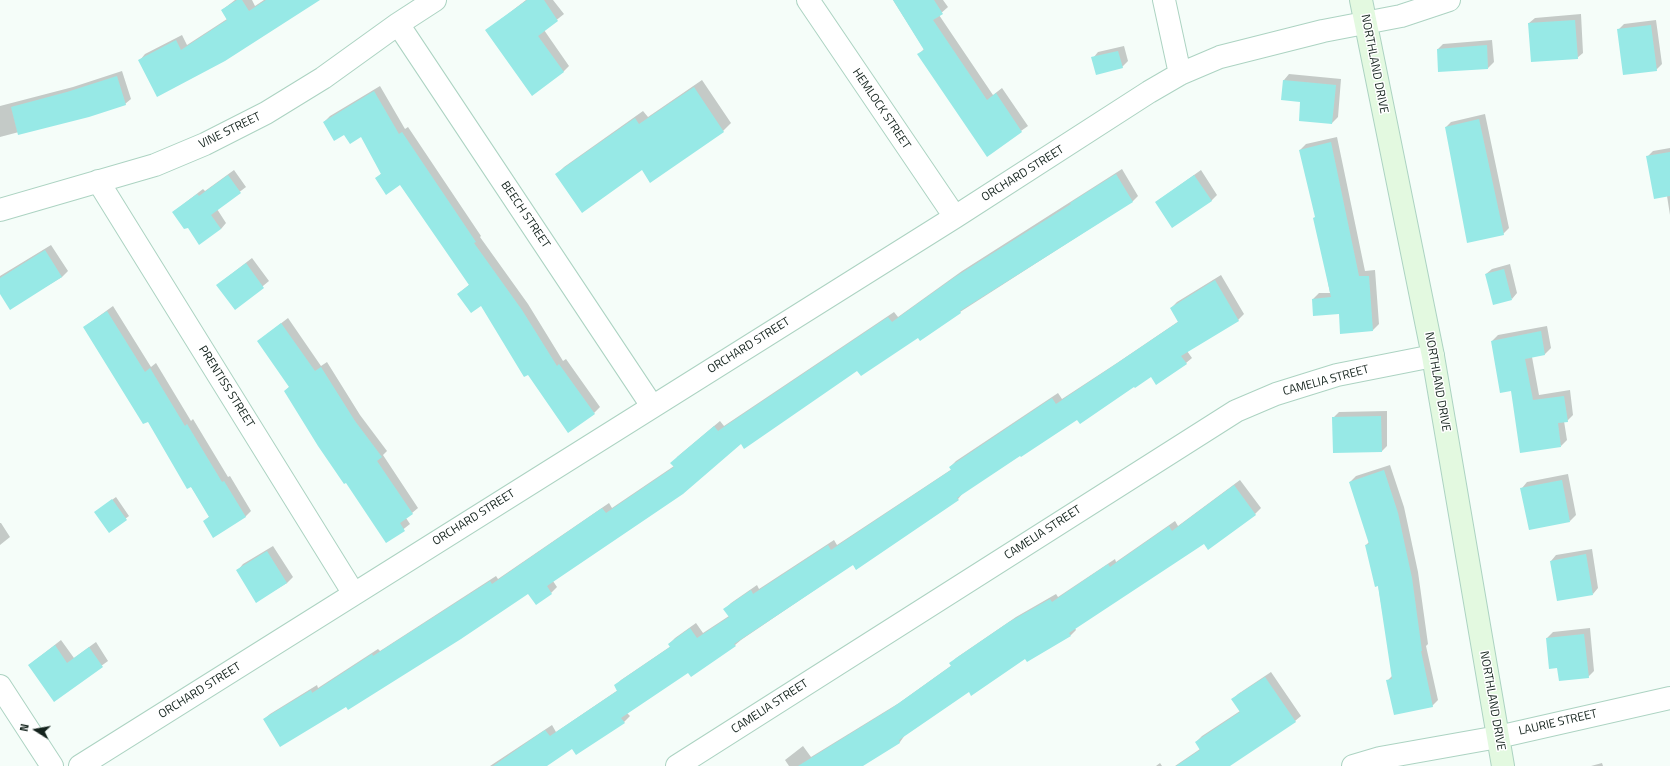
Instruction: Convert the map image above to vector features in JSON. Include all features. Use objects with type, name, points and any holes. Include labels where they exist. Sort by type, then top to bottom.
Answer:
[{"type":"street","name":"VINE STREET","points":[[0,210],[155,165],[205,144],[266,113],[323,78],[434,0]]},
{"type":"street","name":"HEMLOCK STREET","points":[[808,0],[955,217]]},
{"type":"street","points":[[1164,0],[1180,74]]},
{"type":"street","name":"NORTHLAND DRIVE","points":[[1361,0],[1433,356],[1503,766]]},
{"type":"street","name":"ORCHARD STREET","points":[[80,766],[955,217],[1149,92],[1180,74],[1220,57],[1365,21],[1400,16],[1449,0]]},
{"type":"street","name":"BEECH STREET","points":[[398,24],[652,406]]},
{"type":"street","name":"PRENTISS STREET","points":[[98,181],[354,594]]},
{"type":"street","name":"CAMELIA STREET","points":[[677,766],[1236,411],[1276,394],[1337,375],[1433,356]]},
{"type":"street","points":[[0,686],[52,766]]},
{"type":"street","name":"LAURIE STREET","points":[[1352,766],[1380,758],[1498,737],[1670,698]]},
{"type":"building","points":[[237,0],[242,0],[249,11],[266,0],[320,0],[225,61],[157,97],[138,60],[176,40],[181,50],[227,20],[221,10]]},
{"type":"building","points":[[527,0],[544,0],[558,21],[538,36],[564,72],[532,96],[485,30]]},
{"type":"building","points":[[893,0],[934,0],[943,14],[933,20],[987,100],[996,93],[1022,132],[987,157],[917,54],[924,50]]},
{"type":"building","points":[[1575,20],[1578,59],[1531,62],[1528,23]]},
{"type":"building","points":[[1651,25],[1657,71],[1623,75],[1617,29]]},
{"type":"building","points":[[1487,45],[1488,69],[1438,72],[1437,49]]},
{"type":"building","points":[[1118,51],[1123,68],[1096,75],[1091,57]]},
{"type":"building","points":[[117,76],[126,105],[89,117],[18,135],[11,107],[67,92]]},
{"type":"building","points":[[1283,80],[1336,85],[1332,124],[1299,121],[1300,102],[1281,100]]},
{"type":"building","points":[[694,87],[724,132],[650,183],[642,170],[582,213],[555,174],[635,118],[639,124]]},
{"type":"building","points":[[374,91],[399,134],[402,132],[476,242],[474,243],[522,310],[557,366],[559,364],[595,414],[568,433],[528,375],[524,377],[481,306],[471,313],[457,294],[469,285],[400,185],[386,195],[375,178],[381,174],[361,137],[350,144],[344,135],[334,141],[323,122]]},
{"type":"building","points":[[1479,119],[1504,235],[1467,243],[1445,127]]},
{"type":"building","points":[[1331,142],[1359,276],[1369,276],[1373,331],[1340,334],[1339,314],[1313,316],[1312,299],[1331,297],[1313,218],[1315,217],[1299,150]]},
{"type":"building","points":[[1670,152],[1670,196],[1654,199],[1646,156]]},
{"type":"building","points":[[1116,174],[1133,202],[960,311],[961,313],[920,341],[918,338],[861,376],[857,371],[744,449],[741,444],[683,494],[547,586],[552,594],[536,605],[528,594],[461,639],[348,710],[346,707],[280,747],[263,719],[311,690],[312,693],[372,654],[373,656],[490,581],[492,584],[602,508],[606,513],[674,467],[670,463],[714,426],[718,431],[888,317],[892,322],[955,277]]},
{"type":"building","points":[[228,175],[241,193],[211,215],[221,229],[199,245],[188,228],[184,229],[172,212],[197,194],[199,196]]},
{"type":"building","points":[[1194,175],[1212,201],[1172,228],[1155,202]]},
{"type":"building","points":[[45,250],[62,277],[10,310],[0,294],[0,278]]},
{"type":"building","points":[[246,263],[264,288],[235,310],[216,285]]},
{"type":"building","points":[[1504,269],[1512,300],[1493,305],[1485,274]]},
{"type":"building","points":[[1215,280],[1239,321],[1181,356],[1187,364],[1156,385],[1151,377],[1080,424],[1077,420],[1021,457],[1020,456],[957,498],[959,500],[856,570],[853,565],[734,644],[736,646],[691,677],[688,673],[621,718],[625,723],[576,755],[572,749],[547,766],[493,766],[545,730],[550,736],[617,691],[614,685],[670,647],[668,644],[690,628],[697,638],[729,617],[723,609],[751,590],[753,594],[828,545],[831,550],[951,470],[949,467],[1052,398],[1056,404],[1110,368],[1178,322],[1170,308]]},
{"type":"building","points":[[107,311],[145,372],[150,368],[185,426],[187,424],[222,482],[224,481],[246,517],[213,538],[203,521],[209,517],[191,487],[187,489],[148,422],[143,424],[83,327]]},
{"type":"building","points":[[281,323],[315,371],[321,367],[355,421],[382,457],[377,461],[413,514],[400,523],[405,531],[386,543],[346,483],[344,484],[318,446],[284,391],[289,387],[257,341]]},
{"type":"building","points":[[1541,331],[1545,355],[1525,359],[1533,400],[1564,396],[1568,422],[1558,423],[1561,447],[1520,453],[1511,391],[1500,393],[1491,341]]},
{"type":"building","points":[[1381,416],[1382,452],[1333,453],[1332,417]]},
{"type":"building","points":[[1384,470],[1398,513],[1412,578],[1421,651],[1433,707],[1394,715],[1386,680],[1392,679],[1378,586],[1375,587],[1365,545],[1369,544],[1349,482]]},
{"type":"building","points":[[1562,480],[1570,522],[1529,530],[1520,488]]},
{"type":"building","points":[[1234,485],[1256,515],[1208,550],[1204,544],[1069,633],[1071,636],[1027,662],[1025,659],[971,696],[969,692],[899,740],[900,743],[863,766],[798,766],[892,708],[951,666],[949,663],[1009,622],[1050,599],[1052,602],[1108,564],[1110,567],[1169,526],[1172,531]]},
{"type":"building","points":[[112,499],[127,520],[109,533],[94,512]]},
{"type":"building","points":[[267,551],[287,583],[256,603],[236,570]]},
{"type":"building","points":[[1586,554],[1593,595],[1557,601],[1550,561]]},
{"type":"building","points":[[1584,634],[1589,678],[1559,681],[1557,668],[1549,669],[1546,638]]},
{"type":"building","points":[[55,645],[67,663],[89,647],[103,667],[54,702],[28,665]]},
{"type":"building","points":[[1265,677],[1296,722],[1230,766],[1176,766],[1200,750],[1195,742],[1240,712],[1231,699]]}]
